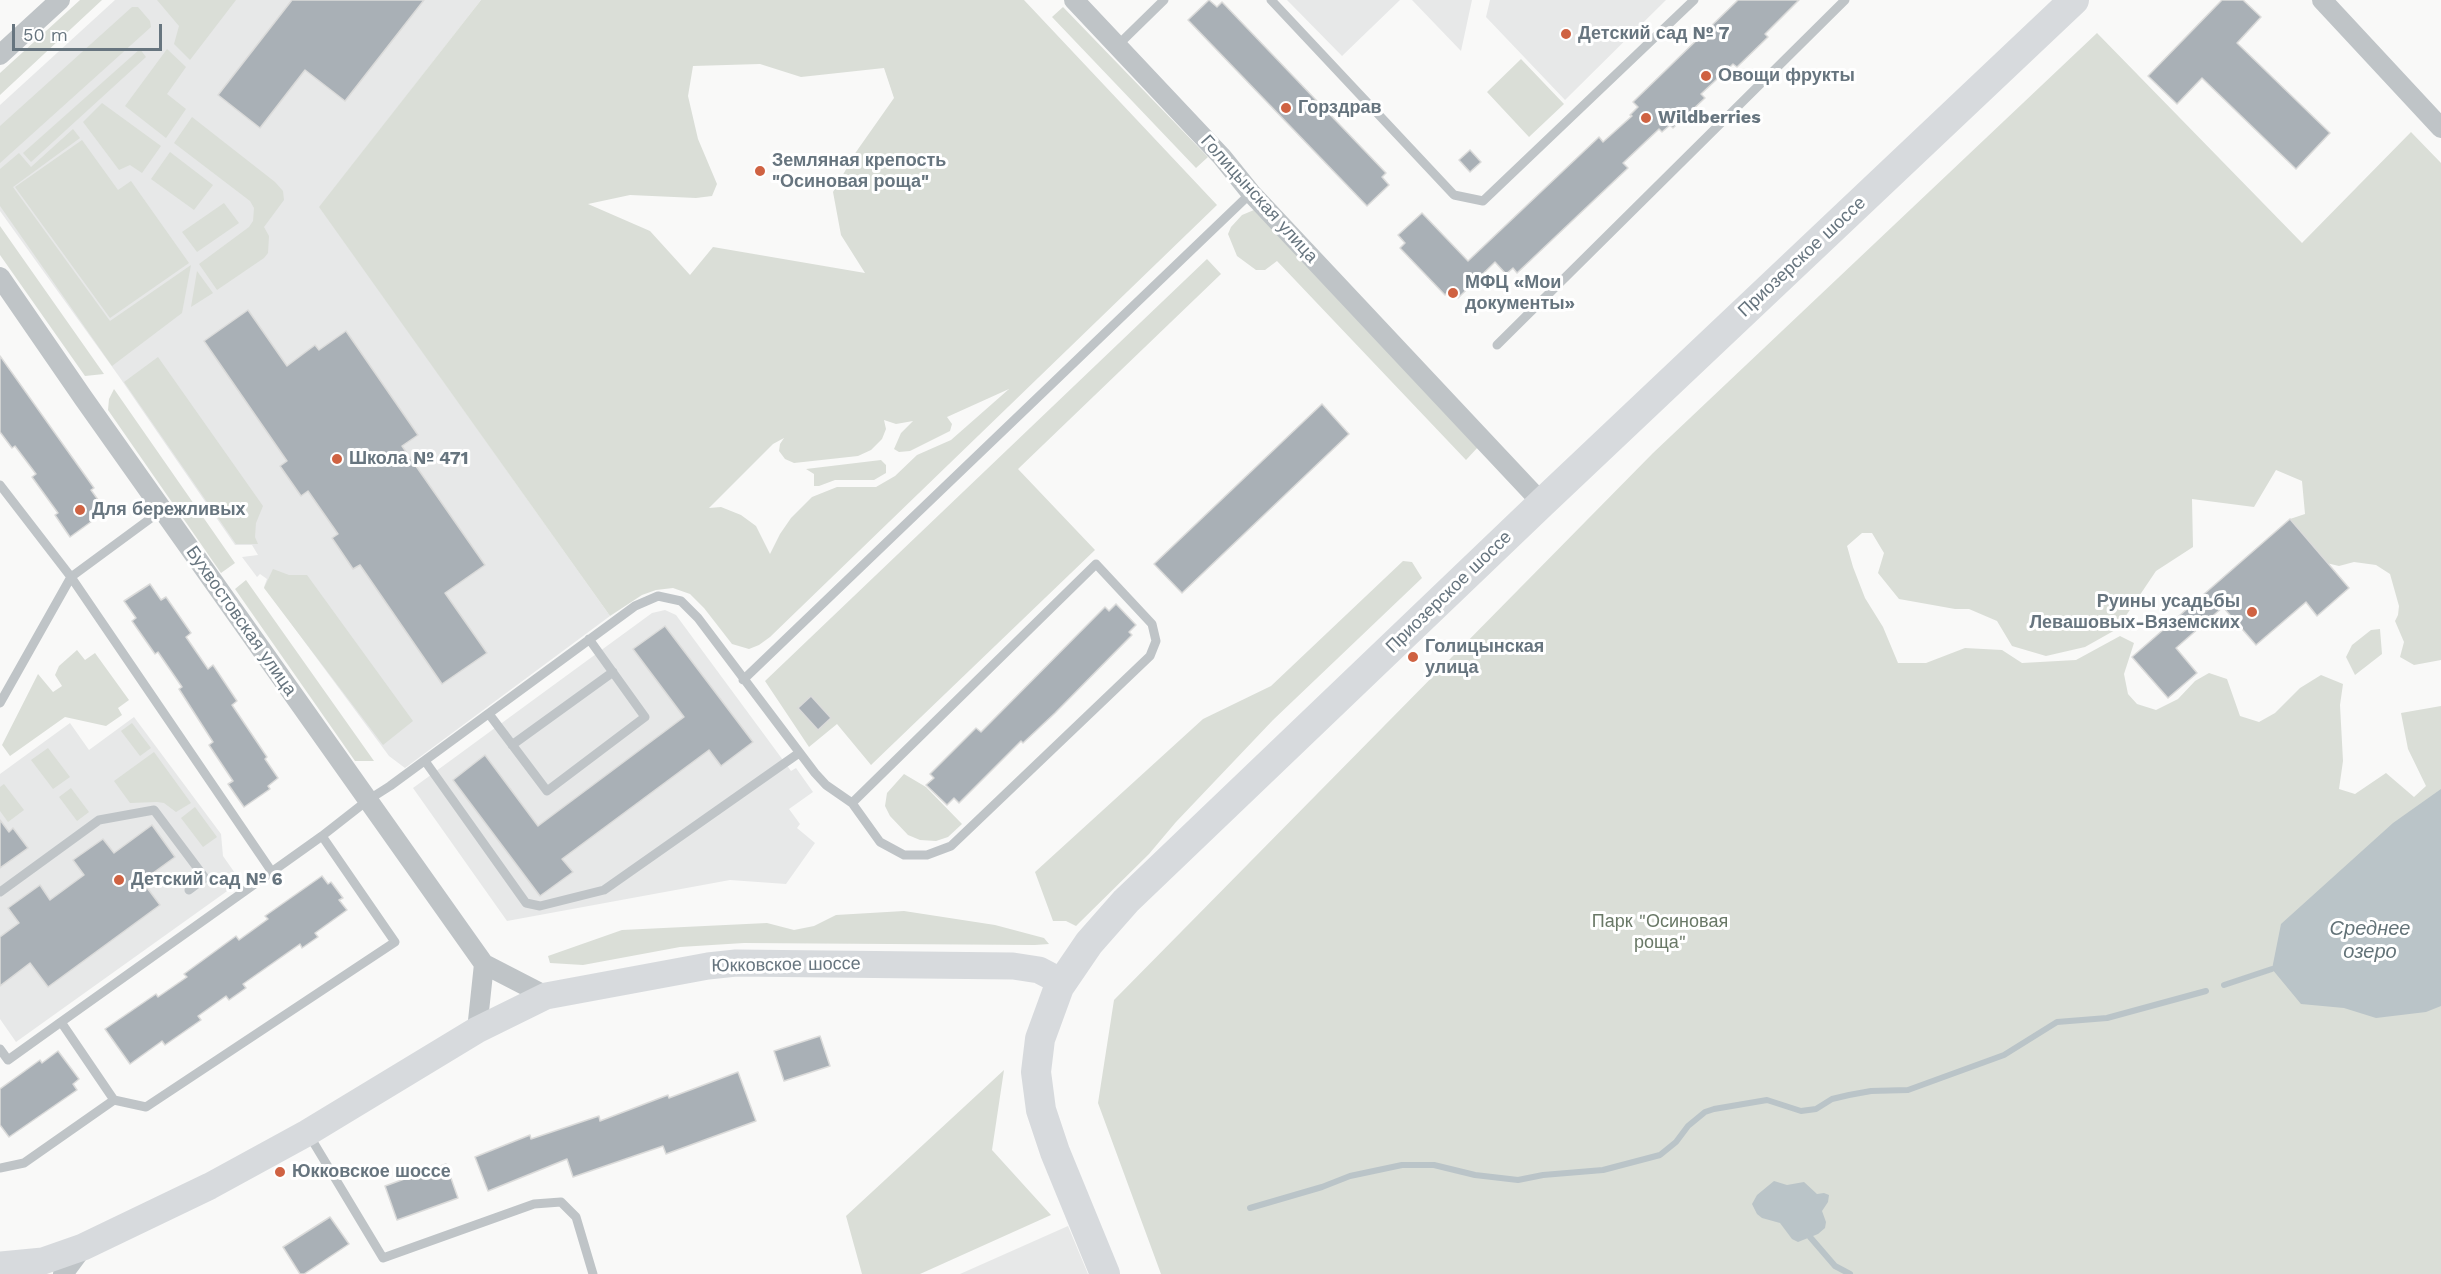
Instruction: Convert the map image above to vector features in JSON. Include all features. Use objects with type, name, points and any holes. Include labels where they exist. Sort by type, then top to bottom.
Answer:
[{"type":"main road","name":"Приозерское шоссе","points":[[1105,1274],[1055,1152],[1041,1110],[1036,1072],[1040,1039],[1062,982],[1089,943],[1126,902],[1542,503],[2074,0]]},
{"type":"main road","name":"Юкковское шоссе","points":[[0,1265],[43,1261],[83,1247],[210,1186],[307,1133],[477,1030],[546,996],[708,966],[736,963],[1012,966],[1039,970],[1062,982]]},
{"type":"street","points":[[0,55],[60,0]]},
{"type":"street","name":"Голицынская улица","points":[[1074,0],[1222,157],[1251,193],[1542,503]]},
{"type":"street","points":[[2322,0],[2441,128]]},
{"type":"street","name":"Бухвостовская улица","points":[[0,277],[484,964],[546,996]]},
{"type":"street","points":[[477,1030],[484,964]]},
{"type":"street","points":[[63,1274],[83,1247]]},
{"type":"lane","points":[[1118,45],[1164,0]]},
{"type":"lane","points":[[1271,0],[1454,195],[1483,201],[1694,0]]},
{"type":"lane","points":[[1497,345],[1845,0]]},
{"type":"lane","points":[[743,680],[1251,193]]},
{"type":"lane","points":[[0,485],[71,577],[272,872]]},
{"type":"lane","points":[[0,703],[71,577],[162,510]]},
{"type":"lane","points":[[0,1049],[8,1060],[322,836],[635,606],[658,596],[681,601],[698,618],[743,680],[826,785],[852,803],[880,842],[904,855],[927,855],[951,846],[1150,656],[1156,641],[1152,624],[1096,564],[852,803]]},
{"type":"lane","points":[[489,714],[547,791],[645,717],[589,639]]},
{"type":"lane","points":[[512,745],[613,672]]},
{"type":"lane","points":[[425,761],[526,903],[540,906],[604,890],[799,753]]},
{"type":"lane","points":[[0,892],[99,820],[154,810],[205,878],[189,890]]},
{"type":"lane","points":[[61,1022],[114,1100],[146,1107],[395,942],[322,836]]},
{"type":"lane","points":[[0,1168],[24,1163],[114,1100]]},
{"type":"lane","points":[[307,1133],[383,1258],[534,1204],[561,1202],[576,1217],[593,1274]]},
{"type":"shaded area","name":"Школа № 471","points":[[115,0],[481,0],[320,207],[610,616],[405,768],[389,756],[264,587],[267,579],[260,574],[257,577],[242,557],[258,555],[252,545],[235,545],[118,375],[0,211],[0,105]]},
{"type":"shaded area","points":[[1287,0],[1400,0],[1342,56]]},
{"type":"shaded area","points":[[1412,0],[1472,0],[1461,51]]},
{"type":"shaded area","name":"Детский сад № 7","points":[[1490,0],[1666,0],[1565,100],[1486,17]]},
{"type":"shaded area","points":[[665,610],[676,615],[791,771],[796,768],[813,792],[789,809],[800,824],[797,828],[815,843],[786,884],[730,880],[507,921],[413,788],[652,613]]},
{"type":"shaded area","name":"Детский сад № 6","points":[[134,717],[221,834],[223,856],[237,876],[237,884],[16,1042],[0,1019],[0,774],[70,723],[89,750]]},
{"type":"shaded area","points":[[1068,1226],[1088,1274],[960,1274]]},
{"type":"green space","points":[[80,0],[102,0],[0,95],[0,73]]},
{"type":"green space","points":[[157,0],[236,0],[190,60],[174,44],[179,26]]},
{"type":"green space","points":[[481,0],[1024,0],[1217,205],[770,637],[749,649],[732,644],[690,594],[673,588],[642,595],[610,616],[319,207]],"holes":[[[760,64],[801,77],[884,68],[894,98],[856,152],[833,192],[841,235],[865,273],[713,247],[690,275],[650,231],[588,204],[630,195],[696,198],[712,196],[717,184],[698,139],[688,96],[693,66]],[[1009,389],[951,440],[917,455],[895,476],[876,487],[837,487],[812,497],[791,518],[770,554],[756,526],[741,515],[721,507],[709,508],[773,444],[784,438],[779,451],[785,459],[794,463],[858,456],[871,450],[882,439],[886,429],[884,420],[896,424],[913,421],[901,433],[894,449],[899,452],[910,451],[950,431],[952,424],[947,417]]]},
{"type":"green space","points":[[132,7],[138,7],[150,21],[151,27],[0,163],[0,126]]},
{"type":"green space","points":[[1063,7],[1208,157],[1196,168],[1052,17]]},
{"type":"green space","name":"Парк \"Осиновая роща\"","points":[[2097,33],[2302,243],[2411,132],[2441,163],[2441,660],[2414,665],[2400,657],[2404,642],[2395,621],[2399,606],[2390,574],[2376,565],[2354,562],[2339,566],[2318,561],[2305,546],[2290,519],[2305,514],[2302,481],[2276,470],[2254,507],[2192,499],[2193,547],[2156,571],[2117,629],[2085,647],[2046,656],[2012,646],[1997,621],[1969,609],[1955,609],[1899,599],[1878,573],[1884,553],[1872,533],[1862,533],[1847,546],[1865,598],[1883,627],[1898,663],[1926,663],[1965,648],[2002,650],[2022,663],[2076,660],[2120,636],[2134,643],[2124,674],[2128,694],[2137,704],[2156,710],[2178,699],[2195,681],[2209,673],[2227,679],[2240,716],[2259,722],[2275,713],[2300,688],[2321,675],[2343,684],[2340,705],[2343,761],[2339,789],[2355,794],[2386,773],[2414,797],[2426,786],[2408,749],[2401,713],[2441,706],[2441,1274],[1161,1274],[1098,1103],[1114,1000],[1653,453]]},
{"type":"green space","points":[[140,49],[146,57],[31,162],[23,153]]},
{"type":"green space","points":[[167,49],[186,67],[167,94],[186,109],[166,138],[125,106]]},
{"type":"green space","points":[[1521,59],[1564,104],[1529,137],[1487,92]]},
{"type":"green space","points":[[102,103],[161,146],[142,173],[130,165],[119,170],[83,122]]},
{"type":"green space","points":[[192,117],[275,182],[283,191],[284,200],[264,227],[269,236],[268,253],[217,290],[199,264],[249,227],[253,221],[254,208],[250,201],[174,143]]},
{"type":"green space","points":[[73,129],[80,138],[13,187],[110,321],[191,265],[182,313],[112,366],[0,206],[0,169],[19,153],[31,167]]},
{"type":"green space","points":[[82,140],[118,190],[131,181],[189,263],[110,318],[15,187]]},
{"type":"green space","points":[[170,152],[213,185],[194,210],[151,179]]},
{"type":"green space","points":[[224,203],[239,223],[197,252],[182,232]]},
{"type":"green space","points":[[1254,210],[1479,446],[1466,460],[1277,261],[1265,270],[1256,270],[1237,256],[1228,234],[1242,215]]},
{"type":"green space","points":[[0,226],[104,374],[85,376],[0,255]]},
{"type":"green space","points":[[1207,259],[1221,274],[1018,469],[1095,550],[871,765],[837,724],[809,747],[765,681]],"holes":[[[811,697],[830,718],[818,730],[798,708]]]},
{"type":"green space","points":[[197,271],[213,293],[191,307]]},
{"type":"green space","points":[[158,357],[263,506],[256,523],[255,537],[258,544],[236,544],[124,382]]},
{"type":"green space","points":[[114,389],[235,563],[221,573],[108,410],[109,399]]},
{"type":"green space","points":[[881,460],[886,465],[886,473],[874,480],[835,480],[814,486],[814,474],[806,469]]},
{"type":"green space","points":[[1403,561],[1412,562],[1422,578],[1273,720],[1176,822],[1149,854],[1076,926],[1066,921],[1053,921],[1035,872],[1203,719],[1271,686]]},
{"type":"green space","points":[[273,569],[289,575],[307,575],[413,721],[383,745],[264,588]]},
{"type":"green space","points":[[246,580],[374,761],[355,761],[235,589]]},
{"type":"green space","points":[[2380,629],[2382,654],[2355,675],[2346,657],[2352,645],[2371,630]]},
{"type":"green space","points":[[77,650],[85,660],[95,653],[129,700],[118,708],[122,715],[106,726],[65,717],[10,756],[2,745],[38,674],[53,692],[62,686],[55,675],[59,666]]},
{"type":"green space","points":[[132,723],[151,748],[140,756],[121,731]]},
{"type":"green space","points":[[48,748],[70,777],[53,789],[31,760]]},
{"type":"green space","points":[[154,752],[191,803],[176,812],[164,803],[130,803],[114,781]]},
{"type":"green space","points":[[904,774],[926,787],[962,824],[948,837],[936,841],[920,840],[908,835],[890,816],[885,806],[887,793]]},
{"type":"green space","points":[[4,784],[24,810],[8,822],[0,811],[0,787]]},
{"type":"green space","points":[[71,788],[89,812],[77,821],[59,797]]},
{"type":"green space","points":[[195,807],[217,837],[203,847],[181,818]]},
{"type":"green space","points":[[904,911],[995,925],[1044,938],[1049,944],[744,943],[680,947],[583,965],[550,963],[548,956],[622,930],[767,923],[794,930],[814,926],[836,915]]},
{"type":"green space","points":[[1004,1070],[992,1150],[1051,1215],[920,1274],[862,1274],[846,1216]]},
{"type":"water","name":"Среднее озеро","points":[[2441,789],[2441,1006],[2426,1012],[2376,1018],[2344,1008],[2301,1004],[2272,969],[2281,924],[2393,823]]},
{"type":"water","points":[[1774,1181],[1787,1185],[1804,1182],[1817,1194],[1829,1195],[1828,1202],[1822,1211],[1826,1222],[1825,1228],[1818,1234],[1798,1242],[1792,1239],[1780,1223],[1762,1218],[1757,1214],[1752,1204],[1757,1195]]},
{"type":"building","points":[[292,0],[424,0],[345,101],[305,70],[260,128],[218,95]]},
{"type":"building","points":[[1209,0],[1217,7],[1222,2],[1386,173],[1382,177],[1389,185],[1367,206],[1188,20]]},
{"type":"building","points":[[1738,0],[1799,0],[1765,34],[1768,37],[1737,67],[1733,64],[1701,94],[1705,98],[1673,128],[1670,125],[1662,132],[1659,129],[1623,163],[1628,168],[1517,273],[1513,268],[1506,274],[1495,262],[1458,298],[1450,290],[1445,295],[1400,248],[1405,243],[1398,235],[1422,213],[1468,261],[1599,137],[1603,142],[1632,116],[1630,115],[1638,107],[1633,102]]},
{"type":"building","points":[[2222,0],[2243,0],[2261,17],[2237,43],[2330,133],[2296,169],[2202,78],[2177,104],[2148,76]]},
{"type":"building","points":[[1470,150],[1481,162],[1470,172],[1459,160]]},
{"type":"building","points":[[248,310],[287,366],[315,345],[319,350],[346,331],[418,435],[402,446],[485,565],[445,593],[487,653],[442,684],[360,565],[353,569],[332,538],[338,534],[308,491],[301,496],[280,466],[287,461],[204,341]]},
{"type":"building","points":[[0,356],[94,488],[91,490],[106,511],[70,537],[55,515],[58,513],[32,477],[36,474],[15,446],[12,448],[0,432]]},
{"type":"building","points":[[1322,404],[1349,434],[1182,593],[1154,564]]},
{"type":"building","name":"Руины усадьбы Левашовых-Вяземских","points":[[2290,519],[2349,588],[2317,616],[2306,602],[2256,645],[2223,607],[2176,648],[2197,673],[2168,698],[2132,657]]},
{"type":"building","points":[[150,584],[161,600],[166,597],[191,633],[186,637],[208,669],[213,665],[237,701],[232,705],[267,757],[265,759],[278,778],[268,786],[270,789],[244,807],[228,784],[233,781],[209,745],[213,742],[179,689],[182,687],[158,652],[155,654],[132,621],[136,618],[124,601]]},
{"type":"building","points":[[1116,604],[1136,625],[1129,632],[1132,635],[1055,713],[1023,743],[1021,741],[959,803],[954,798],[947,805],[926,785],[934,778],[930,774],[976,728],[981,732],[1105,607],[1109,611]]},
{"type":"building","points":[[665,626],[753,742],[721,766],[709,750],[562,859],[573,872],[540,896],[453,780],[485,755],[538,826],[684,717],[633,649]]},
{"type":"building","points":[[811,696],[831,718],[818,730],[798,708]]},
{"type":"building","points":[[0,820],[9,832],[13,828],[28,848],[0,868]]},
{"type":"building","points":[[152,825],[175,857],[142,881],[160,905],[48,987],[30,963],[0,986],[0,937],[19,923],[8,908],[40,885],[50,900],[84,875],[73,860],[103,839],[114,853]]},
{"type":"building","points":[[322,876],[328,884],[331,882],[343,898],[339,900],[347,910],[315,933],[318,937],[302,948],[300,944],[243,984],[246,988],[229,1000],[226,996],[198,1016],[201,1020],[165,1045],[162,1041],[130,1064],[105,1029],[156,994],[158,997],[187,977],[184,974],[236,936],[239,940],[268,919],[265,916]]},
{"type":"building","points":[[820,1036],[830,1066],[784,1081],[774,1051]]},
{"type":"building","points":[[58,1051],[79,1079],[73,1084],[77,1090],[9,1137],[0,1125],[0,1089],[40,1060],[42,1063]]},
{"type":"building","points":[[738,1072],[756,1121],[666,1154],[663,1146],[573,1177],[567,1159],[488,1191],[475,1157],[530,1135],[531,1139],[599,1116],[600,1121]]},
{"type":"building","points":[[446,1164],[458,1198],[397,1220],[385,1186]]},
{"type":"building","points":[[330,1217],[349,1244],[304,1274],[300,1274],[283,1247]]},
{"type":"waterway","points":[[2224,985],[2272,969]]},
{"type":"waterway","points":[[1250,1208],[1322,1187],[1350,1176],[1402,1165],[1434,1165],[1475,1175],[1518,1180],[1543,1175],[1603,1170],[1660,1155],[1676,1142],[1688,1126],[1705,1112],[1714,1109],[1767,1100],[1801,1111],[1816,1109],[1832,1099],[1849,1095],[1871,1091],[1908,1090],[2004,1055],[2057,1022],[2107,1018],[2206,991]]},
{"type":"waterway","points":[[1810,1237],[1835,1266],[1850,1274]]},
{"type":"place","name":"Детский сад № 7","points":[[1566,34]]},
{"type":"place","name":"Овощи фрукты","points":[[1706,76]]},
{"type":"place","name":"Горздрав","points":[[1286,108]]},
{"type":"place","name":"Wildberries","points":[[1646,118]]},
{"type":"place","name":"Земляная крепость \"Осиновая роща\"","points":[[760,171]]},
{"type":"place","name":"МФЦ «Мои документы»","points":[[1453,293]]},
{"type":"place","name":"Школа № 471","points":[[337,459]]},
{"type":"place","name":"Для бережливых","points":[[80,510]]},
{"type":"place","name":"Руины усадьбы Левашовых-Вяземских","points":[[2252,612]]},
{"type":"place","name":"Голицынская улица","points":[[1413,657]]},
{"type":"place","name":"Детский сад № 6","points":[[119,880]]},
{"type":"place","name":"Юкковское шоссе","points":[[280,1172]]}]
